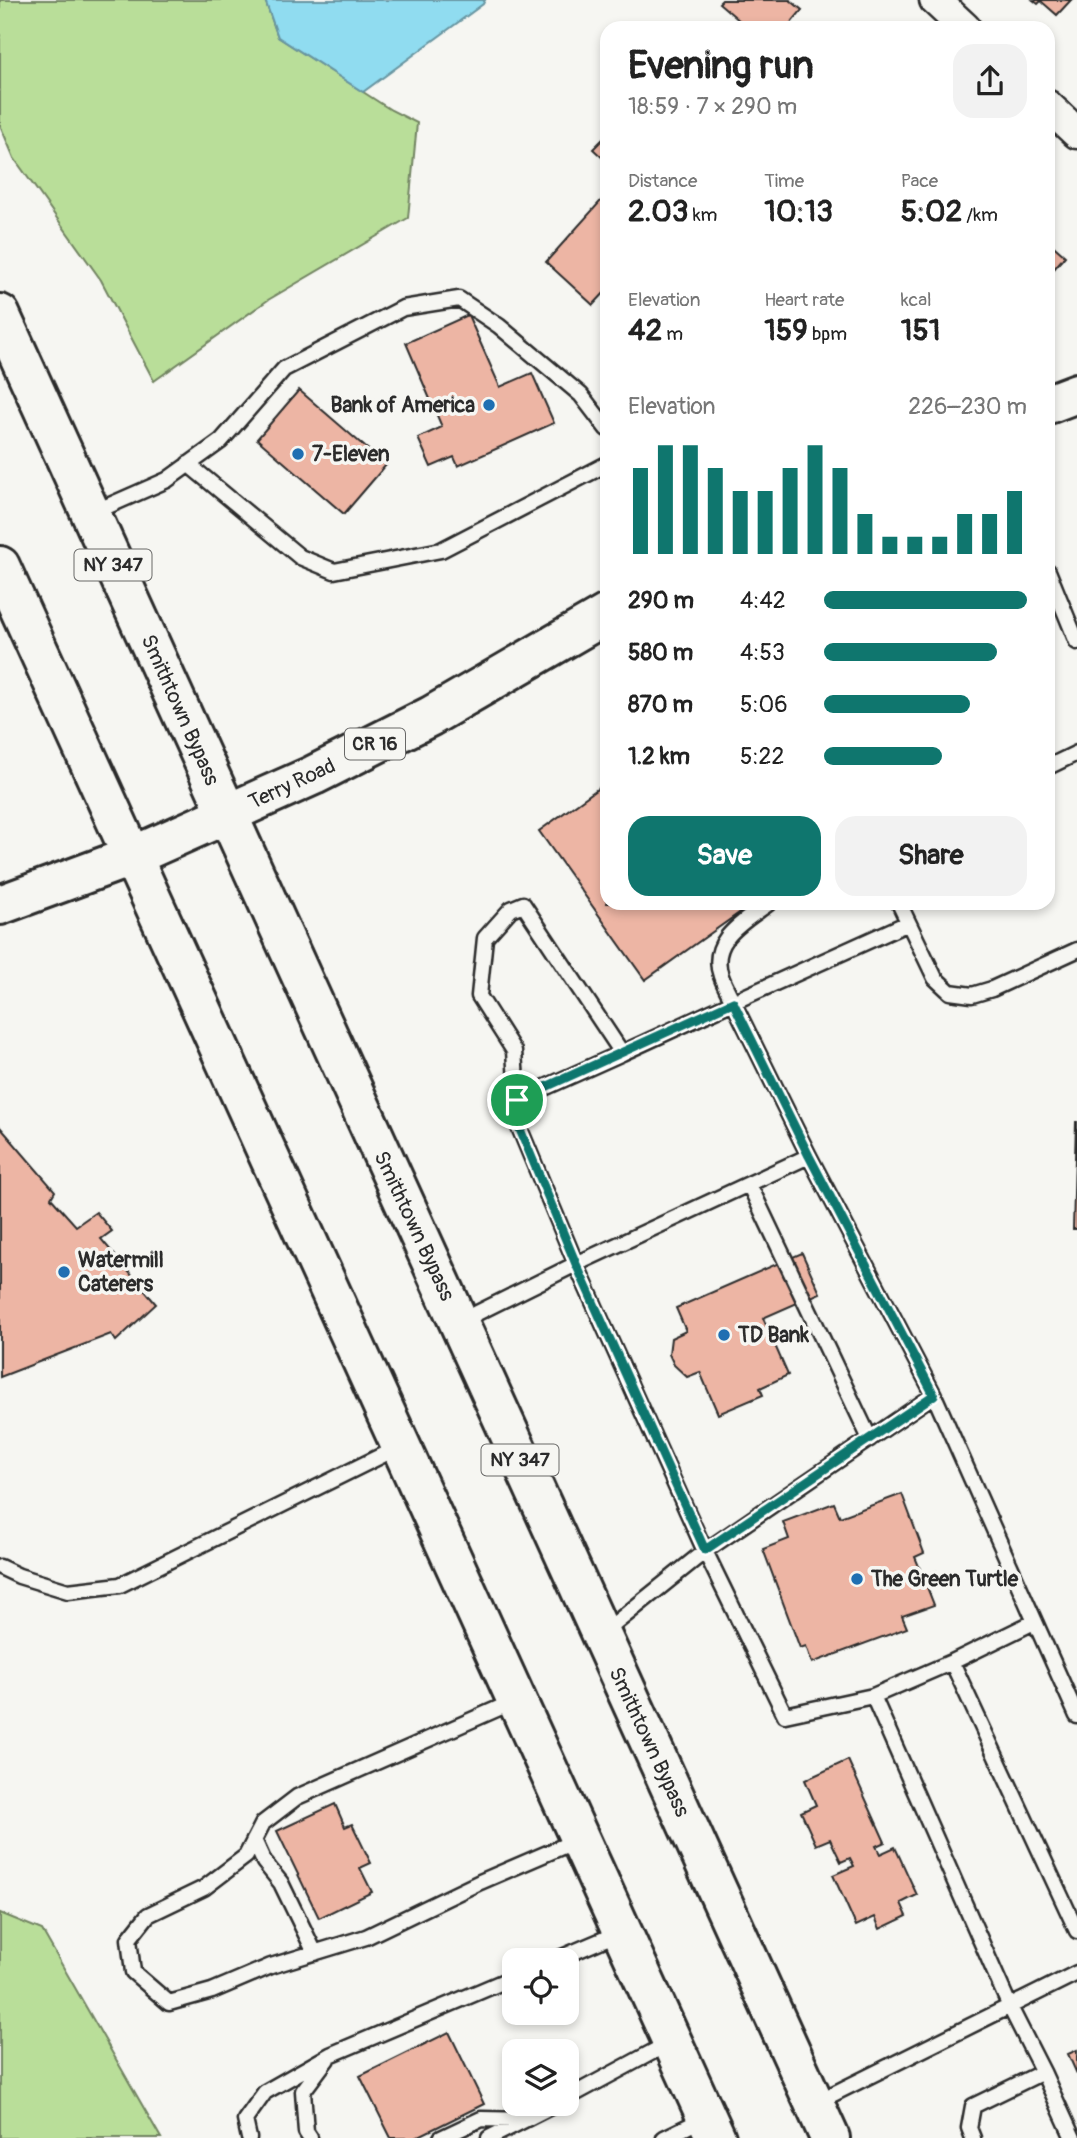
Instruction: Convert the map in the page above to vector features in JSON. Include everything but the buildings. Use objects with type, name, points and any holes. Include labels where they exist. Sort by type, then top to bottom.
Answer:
[{"type":"main road","name":"Smithtown Bypass","points":[[0,314],[830,2138]]},
{"type":"main road","points":[[1055,401],[1077,393]]},
{"type":"main road","points":[[0,566],[711,2128]]},
{"type":"main road","name":"Terry Road","points":[[0,905],[133,856],[228,815],[431,716],[600,618]]},
{"type":"street","points":[[935,0],[958,21]]},
{"type":"street","points":[[1055,113],[1077,133]]},
{"type":"lane","points":[[90,514],[167,480],[221,440],[284,369],[403,308],[458,299],[499,326],[581,395],[600,420]]},
{"type":"lane","points":[[188,464],[300,557],[334,571],[441,550],[600,468]]},
{"type":"lane","points":[[1055,588],[1077,642]]},
{"type":"lane","points":[[1055,763],[1077,753]]},
{"type":"lane","points":[[622,1053],[523,904],[510,909],[485,938],[479,996],[514,1051],[519,1127],[576,1264],[705,1550],[785,1715],[873,1696],[953,1662],[1034,1622]]},
{"type":"lane","points":[[759,910],[729,932],[719,952],[720,974],[809,1156],[934,1395],[1077,1716]]},
{"type":"lane","points":[[902,910],[935,978],[950,992],[972,995],[992,989],[1077,950]]},
{"type":"lane","points":[[517,1100],[908,923]]},
{"type":"lane","points":[[458,1323],[576,1264],[809,1156]]},
{"type":"lane","points":[[749,1184],[870,1439]]},
{"type":"lane","points":[[600,1635],[705,1550],[934,1395]]},
{"type":"lane","points":[[0,1567],[19,1576],[68,1591],[120,1585],[401,1446]]},
{"type":"lane","points":[[953,1662],[1077,1931]]},
{"type":"lane","points":[[873,1696],[1010,2007],[1073,2138]]},
{"type":"lane","points":[[517,1700],[297,1797],[263,1823],[246,1856],[204,1888],[148,1915],[129,1939],[133,1972],[169,2003],[212,1991],[271,1966],[366,1937],[501,1872],[580,1839]]},
{"type":"lane","points":[[254,1840],[264,1862],[281,1884],[315,1953]]},
{"type":"lane","points":[[579,1950],[622,1931]]},
{"type":"lane","points":[[814,2104],[1077,1973]]},
{"type":"lane","points":[[249,2138],[245,2120],[265,2092],[330,2055],[502,1982]]},
{"type":"lane","points":[[579,2091],[672,2041]]},
{"type":"lane","points":[[310,2138],[306,2132],[303,2091],[330,2055]]},
{"type":"lane","points":[[973,2138],[969,2129],[973,2106],[1043,2072]]},
{"type":"lane","points":[[489,2138],[532,2116]]},
{"type":"lane","points":[[442,2138],[481,2119],[524,2120]]},
{"type":"lane","points":[[664,2138],[711,2128]]},
{"type":"green space","points":[[0,0],[265,0],[278,37],[391,110],[417,123],[408,218],[268,300],[154,381],[101,280],[14,158],[0,125]]},
{"type":"green space","points":[[0,1913],[42,1930],[161,2138],[0,2138]]},
{"type":"water","points":[[265,0],[485,0],[363,92],[278,37]]},
{"type":"place","name":"Bank of America","points":[[489,405]]},
{"type":"place","name":"7-Eleven","points":[[298,454]]},
{"type":"place","name":"Watermill Caterers","points":[[64,1272]]},
{"type":"place","name":"TD Bank","points":[[724,1335]]},
{"type":"place","name":"The Green Turtle","points":[[857,1579]]},
{"type":"route","points":[[733,1002],[809,1156],[934,1395],[705,1550],[576,1264],[519,1127],[517,1100],[733,1002]]}]
